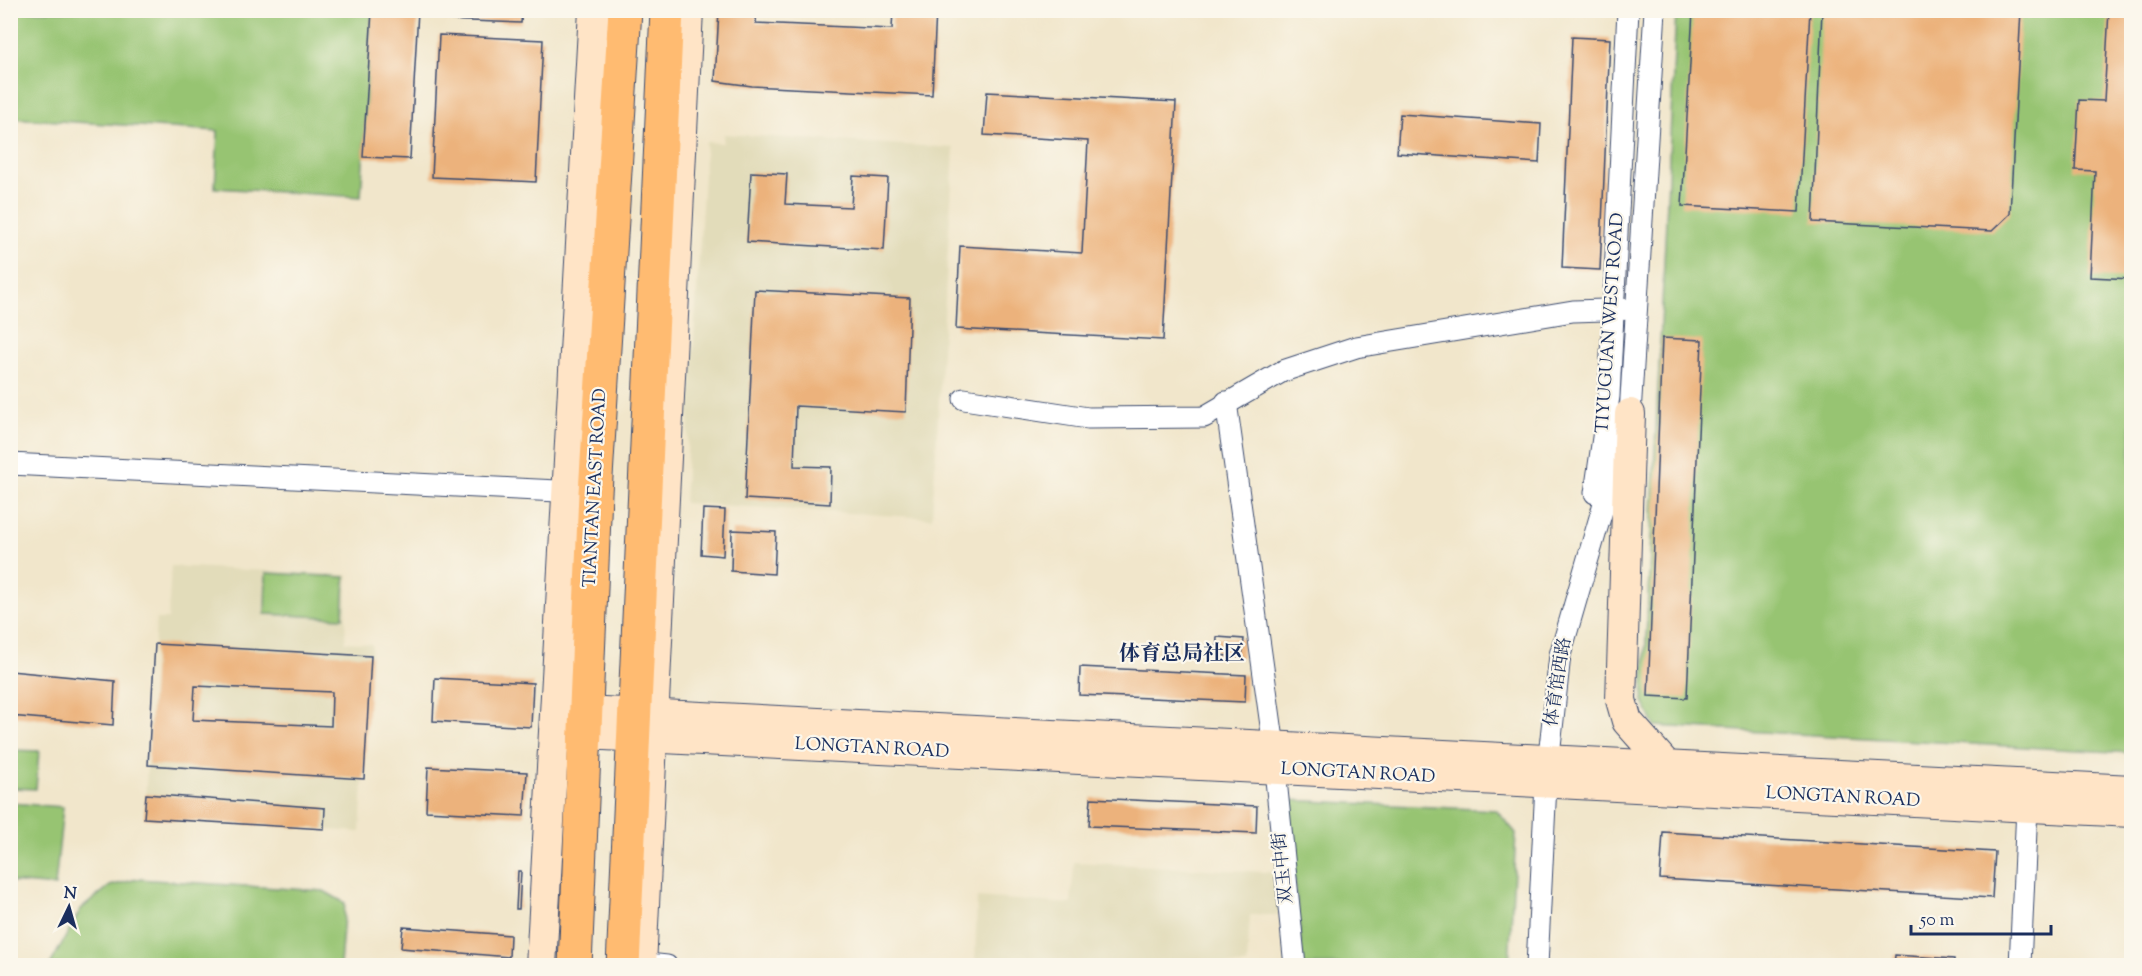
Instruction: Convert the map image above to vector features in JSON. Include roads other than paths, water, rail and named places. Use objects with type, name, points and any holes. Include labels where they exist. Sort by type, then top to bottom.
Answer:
[{"type":"main road","name":"TIANTAN EAST ROAD","points":[[575,966],[584,723],[581,492],[625,10]]},
{"type":"main road","points":[[639,964],[644,726],[667,10]]},
{"type":"street","points":[[541,966],[581,492],[594,10]]},
{"type":"street","points":[[644,726],[688,10]]},
{"type":"street","name":"TIYUGUAN WEST ROAD","points":[[1583,571],[1629,414],[1625,308],[1628,10]]},
{"type":"street","name":"TIYUGUAN WEST ROAD","points":[[1583,571],[1609,396],[1625,308],[1655,10]]},
{"type":"street","points":[[964,399],[1088,418],[1204,417],[1226,402],[1283,371],[1356,347],[1573,311],[1625,308]]},
{"type":"street","name":"双玉中街","points":[[1226,402],[1274,758],[1295,966]]},
{"type":"street","points":[[1629,414],[1621,700],[1627,721],[1667,766]]},
{"type":"street","points":[[10,464],[581,492]]},
{"type":"street","name":"体育馆西路","points":[[1537,966],[1547,772],[1560,655],[1583,571]]},
{"type":"street","name":"LONGTAN ROAD","points":[[584,723],[1547,772],[2027,807],[2132,812]]},
{"type":"street","name":"LONGTAN ROAD","points":[[1547,772],[1667,766],[2132,790]]},
{"type":"street","points":[[2020,966],[2027,807]]},
{"type":"district","name":"体育总局社区","points":[[1182,655]]}]
